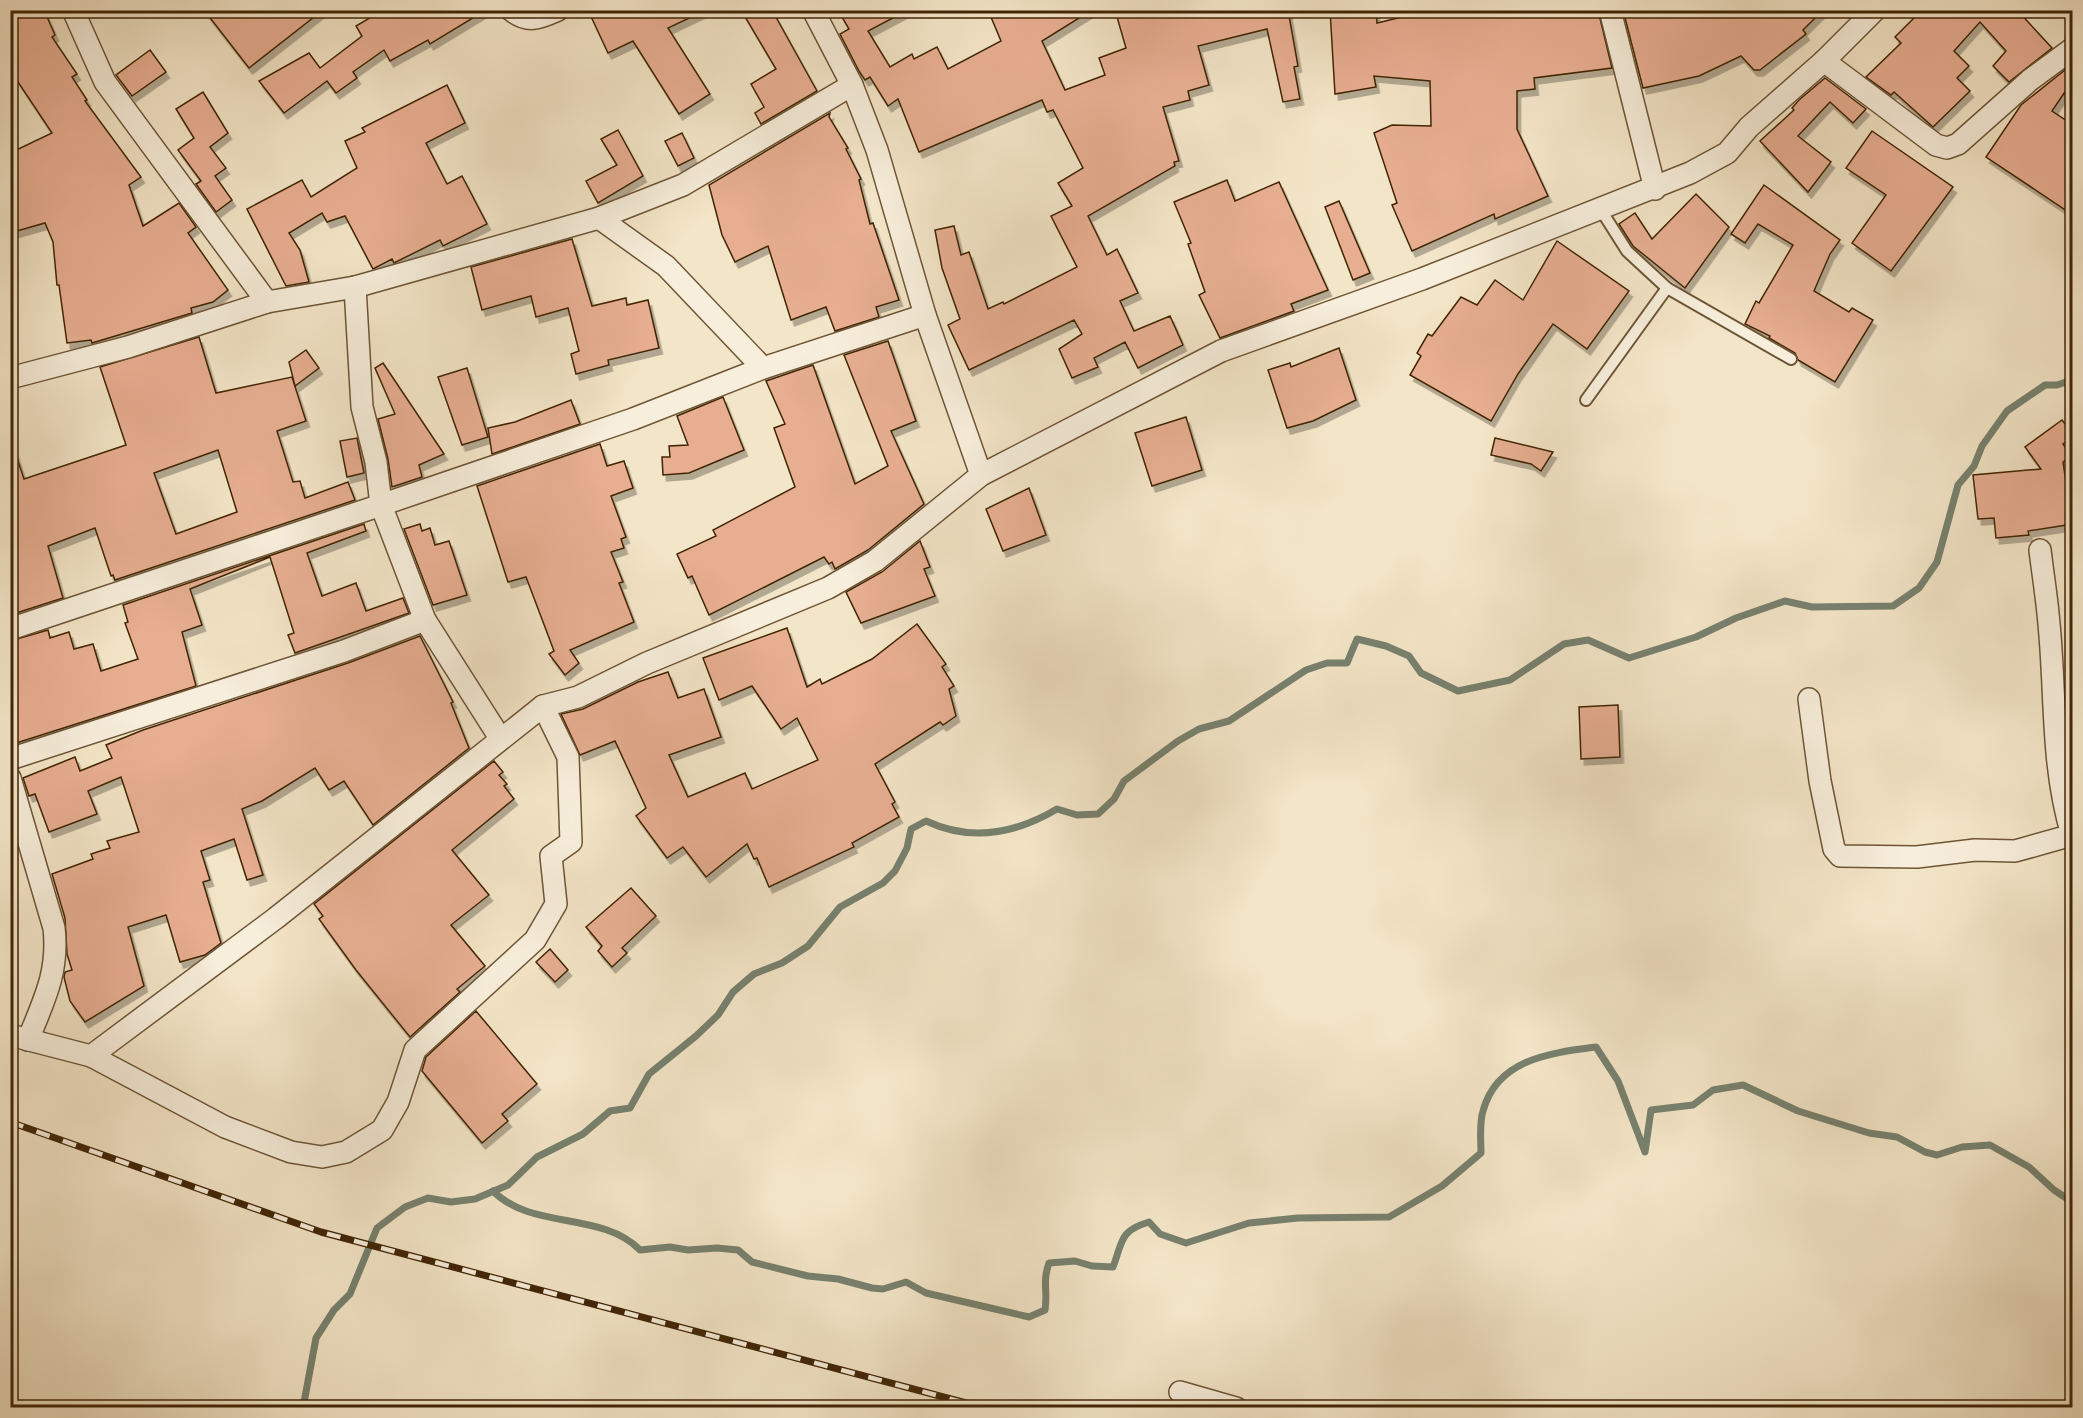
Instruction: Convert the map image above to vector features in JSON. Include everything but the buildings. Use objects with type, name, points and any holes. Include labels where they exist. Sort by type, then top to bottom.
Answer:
[{"type":"street","points":[[73,10],[105,82],[267,302]]},
{"type":"street","points":[[511,10],[522,18],[534,20],[558,10]]},
{"type":"street","points":[[813,10],[852,85],[877,150],[926,315],[981,475]]},
{"type":"street","points":[[1610,10],[1655,189]]},
{"type":"street","points":[[91,1056],[276,918],[543,706],[578,697],[648,663],[828,588],[875,561],[981,475],[1221,351],[1422,279],[1655,189],[1727,153],[1749,127],[1824,61],[1875,10]]},
{"type":"street","points":[[1824,61],[1936,145],[1947,148],[1958,144],[2031,80],[2073,49]]},
{"type":"street","points":[[10,378],[128,347],[267,302],[355,287],[599,218],[683,185],[852,85]]},
{"type":"street","points":[[599,218],[666,266],[762,368]]},
{"type":"street","points":[[355,287],[362,407],[376,462],[381,505],[425,620],[500,738]]},
{"type":"street","points":[[10,629],[633,418],[762,368],[926,315]]},
{"type":"street","points":[[1809,699],[1820,781],[1834,849],[1840,856],[1917,857],[1975,850],[2015,851],[2072,835],[2062,800],[2058,773],[2049,625],[2040,550]]},
{"type":"street","points":[[10,759],[344,651],[425,620]]},
{"type":"street","points":[[10,777],[54,928],[57,952],[53,978],[19,1037],[91,1056],[225,1127],[291,1152],[322,1157],[335,1156],[373,1138],[382,1130],[398,1102],[415,1050],[535,940],[556,904],[551,856],[571,842],[568,757],[543,706]]},
{"type":"street","points":[[1180,1392],[1236,1407]]},
{"type":"lane","points":[[1601,210],[1627,251],[1667,288],[1791,359]]},
{"type":"lane","points":[[1586,400],[1667,288]]},
{"type":"waterway","points":[[303,1408],[316,1338],[334,1310],[350,1294],[377,1228],[405,1207],[428,1198],[451,1202],[475,1199],[508,1185],[537,1157],[583,1134],[610,1111],[630,1108],[649,1074],[718,1015],[733,992],[754,974],[782,963],[808,946],[840,907],[883,883],[895,871],[907,848],[911,829],[926,821],[960,832],[993,832],[1025,824],[1057,809],[1077,815],[1098,814],[1114,799],[1124,781],[1178,741],[1199,729],[1229,721],[1306,670],[1327,663],[1347,663],[1357,639],[1386,646],[1409,656],[1421,673],[1458,691],[1510,680],[1564,644],[1588,640],[1629,658],[1696,637],[1736,618],[1785,601],[1812,607],[1893,606],[1919,588],[1937,562],[1958,485],[1974,466],[1982,446],[2007,411],[2045,385],[2057,385],[2072,380]]},
{"type":"waterway","points":[[493,1191],[509,1203],[527,1211],[606,1230],[624,1238],[640,1250],[670,1247],[688,1250],[717,1248],[738,1250],[752,1262],[808,1276],[838,1279],[883,1289],[906,1282],[926,1293],[1029,1317],[1045,1310],[1046,1276],[1049,1263],[1075,1261],[1092,1266],[1113,1267],[1127,1233],[1149,1222],[1160,1234],[1186,1243],[1249,1223],[1298,1218],[1389,1217],[1442,1186],[1481,1153],[1483,1111],[1490,1094],[1500,1080],[1513,1069],[1544,1056],[1596,1047],[1618,1081],[1645,1152],[1651,1110],[1693,1105],[1713,1090],[1743,1085],[1798,1111],[1869,1133],[1897,1137],[1925,1152],[1937,1155],[1962,1147],[1990,1145],[2029,1167],[2054,1190],[2072,1202]]},
{"type":"railway","points":[[10,1122],[321,1232],[985,1408]]}]
